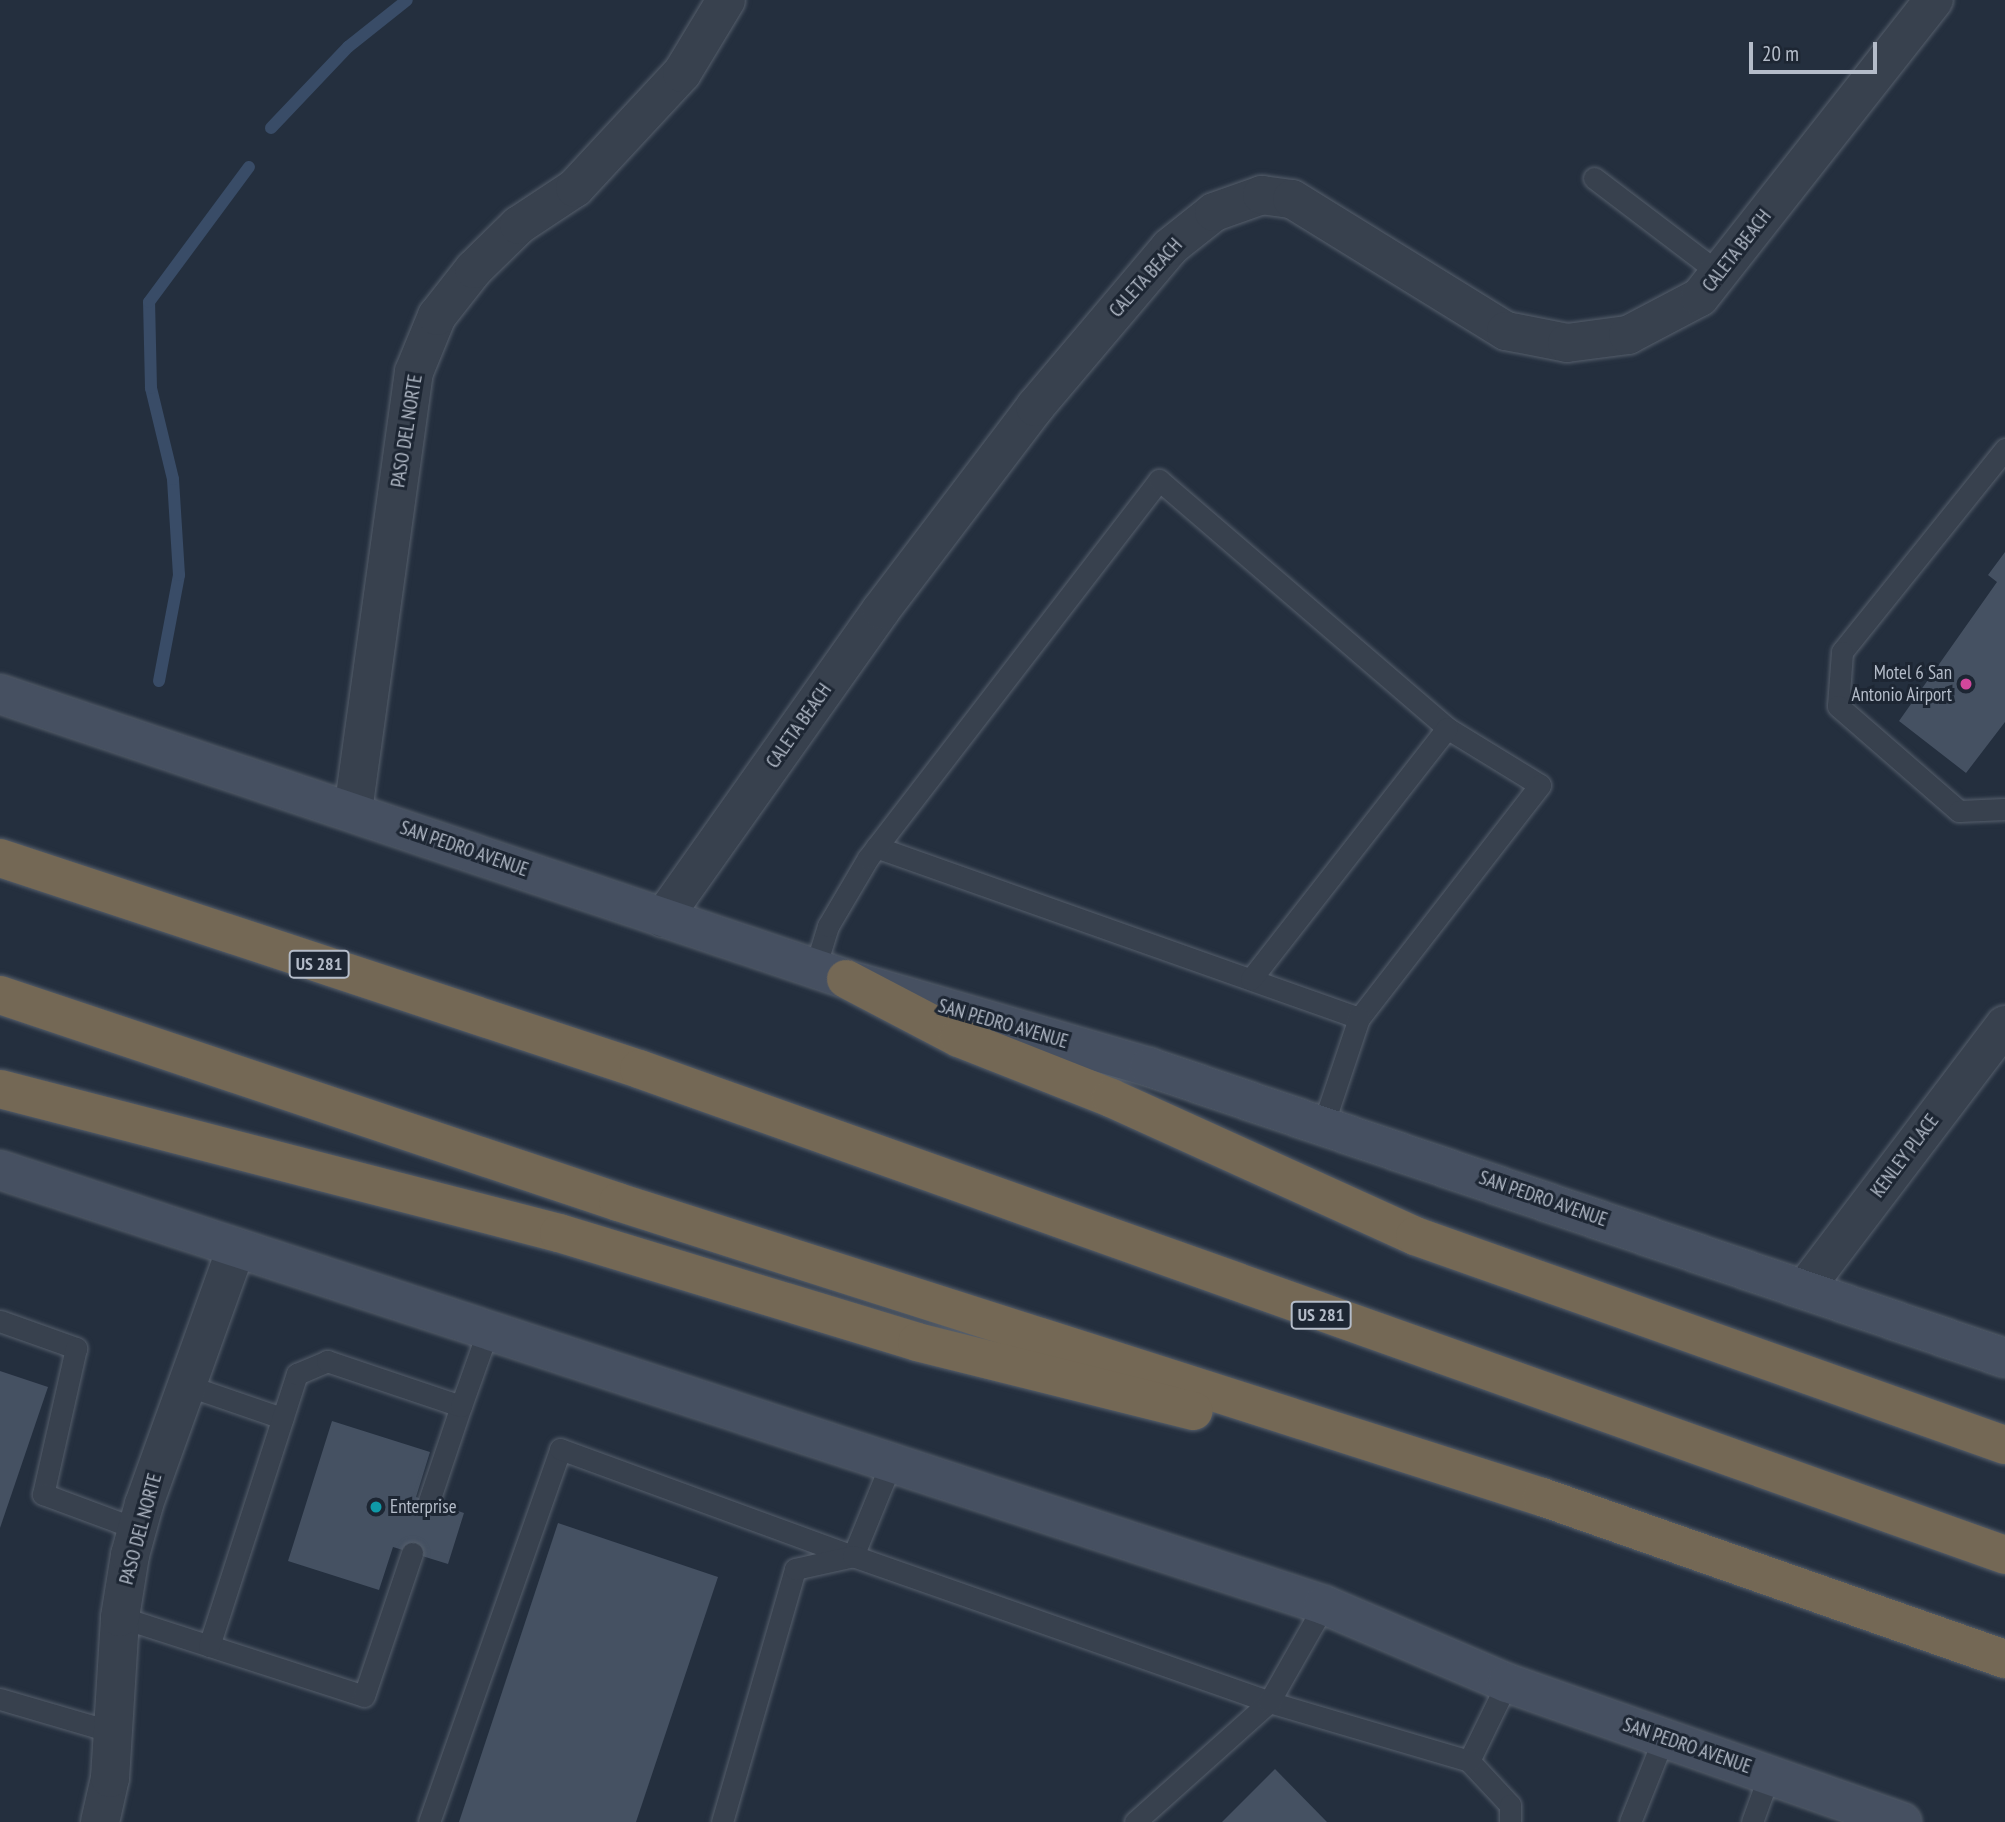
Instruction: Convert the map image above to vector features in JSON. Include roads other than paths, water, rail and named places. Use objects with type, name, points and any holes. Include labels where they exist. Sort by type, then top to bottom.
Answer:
[{"type":"highway","name":"US 281","points":[[0,858],[639,1069],[1547,1396],[2005,1555]]},
{"type":"highway","points":[[831,973],[959,1038],[1111,1098],[1415,1236],[2005,1445]]},
{"type":"highway","points":[[0,995],[618,1202],[1542,1497],[2005,1659]]},
{"type":"highway","points":[[0,1089],[559,1233],[917,1342],[1542,1497]]},
{"type":"main road","name":"SAN PEDRO AVENUE","points":[[0,694],[831,973],[1149,1066],[1805,1287],[2005,1358]]},
{"type":"main road","name":"SAN PEDRO AVENUE","points":[[0,1170],[1324,1605],[1507,1683],[1902,1822]]},
{"type":"street","name":"PASO DEL NORTE","points":[[353,811],[414,372],[436,316],[483,260],[519,225],[575,188],[682,73],[726,0]]},
{"type":"street","name":"CALETA BEACH","points":[[663,918],[881,610],[1035,407],[1170,247],[1214,212],[1262,194],[1292,198],[1506,331],[1567,343],[1628,335],[1700,297],[1934,0]]},
{"type":"street","name":"KENLEY PLACE","points":[[1805,1287],[1999,1044]]},
{"type":"street","name":"PASO DEL NORTE","points":[[100,1822],[113,1732],[120,1617],[137,1529],[236,1248]]},
{"type":"lane","points":[[1594,178],[1719,273]]},
{"type":"lane","points":[[2005,449],[1842,652],[1838,706],[1959,811],[2005,809]]},
{"type":"lane","points":[[831,973],[828,926],[876,847],[1159,480],[1447,727],[1539,785],[1359,1018],[1323,1125]]},
{"type":"lane","points":[[1251,979],[1447,727]]},
{"type":"lane","points":[[876,847],[1359,1018]]},
{"type":"lane","points":[[0,1321],[76,1348],[43,1494],[137,1529]]},
{"type":"lane","points":[[429,1501],[488,1330]]},
{"type":"lane","points":[[209,1646],[297,1374],[327,1361],[461,1406]]},
{"type":"lane","points":[[186,1385],[282,1418]]},
{"type":"lane","points":[[429,1822],[560,1449],[853,1556],[1269,1702],[1469,1760],[1510,1805],[1510,1822]]},
{"type":"lane","points":[[853,1556],[891,1462]]},
{"type":"lane","points":[[120,1617],[364,1696],[412,1553]]},
{"type":"lane","points":[[722,1822],[796,1569],[853,1556]]},
{"type":"lane","points":[[1135,1822],[1269,1702],[1324,1605]]},
{"type":"lane","points":[[1469,1760],[1507,1683]]},
{"type":"lane","points":[[0,1699],[113,1732]]},
{"type":"lane","points":[[1630,1822],[1664,1737]]},
{"type":"lane","points":[[1752,1822],[1769,1775]]},
{"type":"waterway","points":[[271,128],[348,47],[407,0]]},
{"type":"waterway","points":[[159,681],[179,575],[173,479],[151,388],[149,302],[249,167]]},
{"type":"place","name":"Motel 6 San Antonio Airport","points":[[1966,684]]},
{"type":"place","name":"Enterprise","points":[[376,1507]]}]
